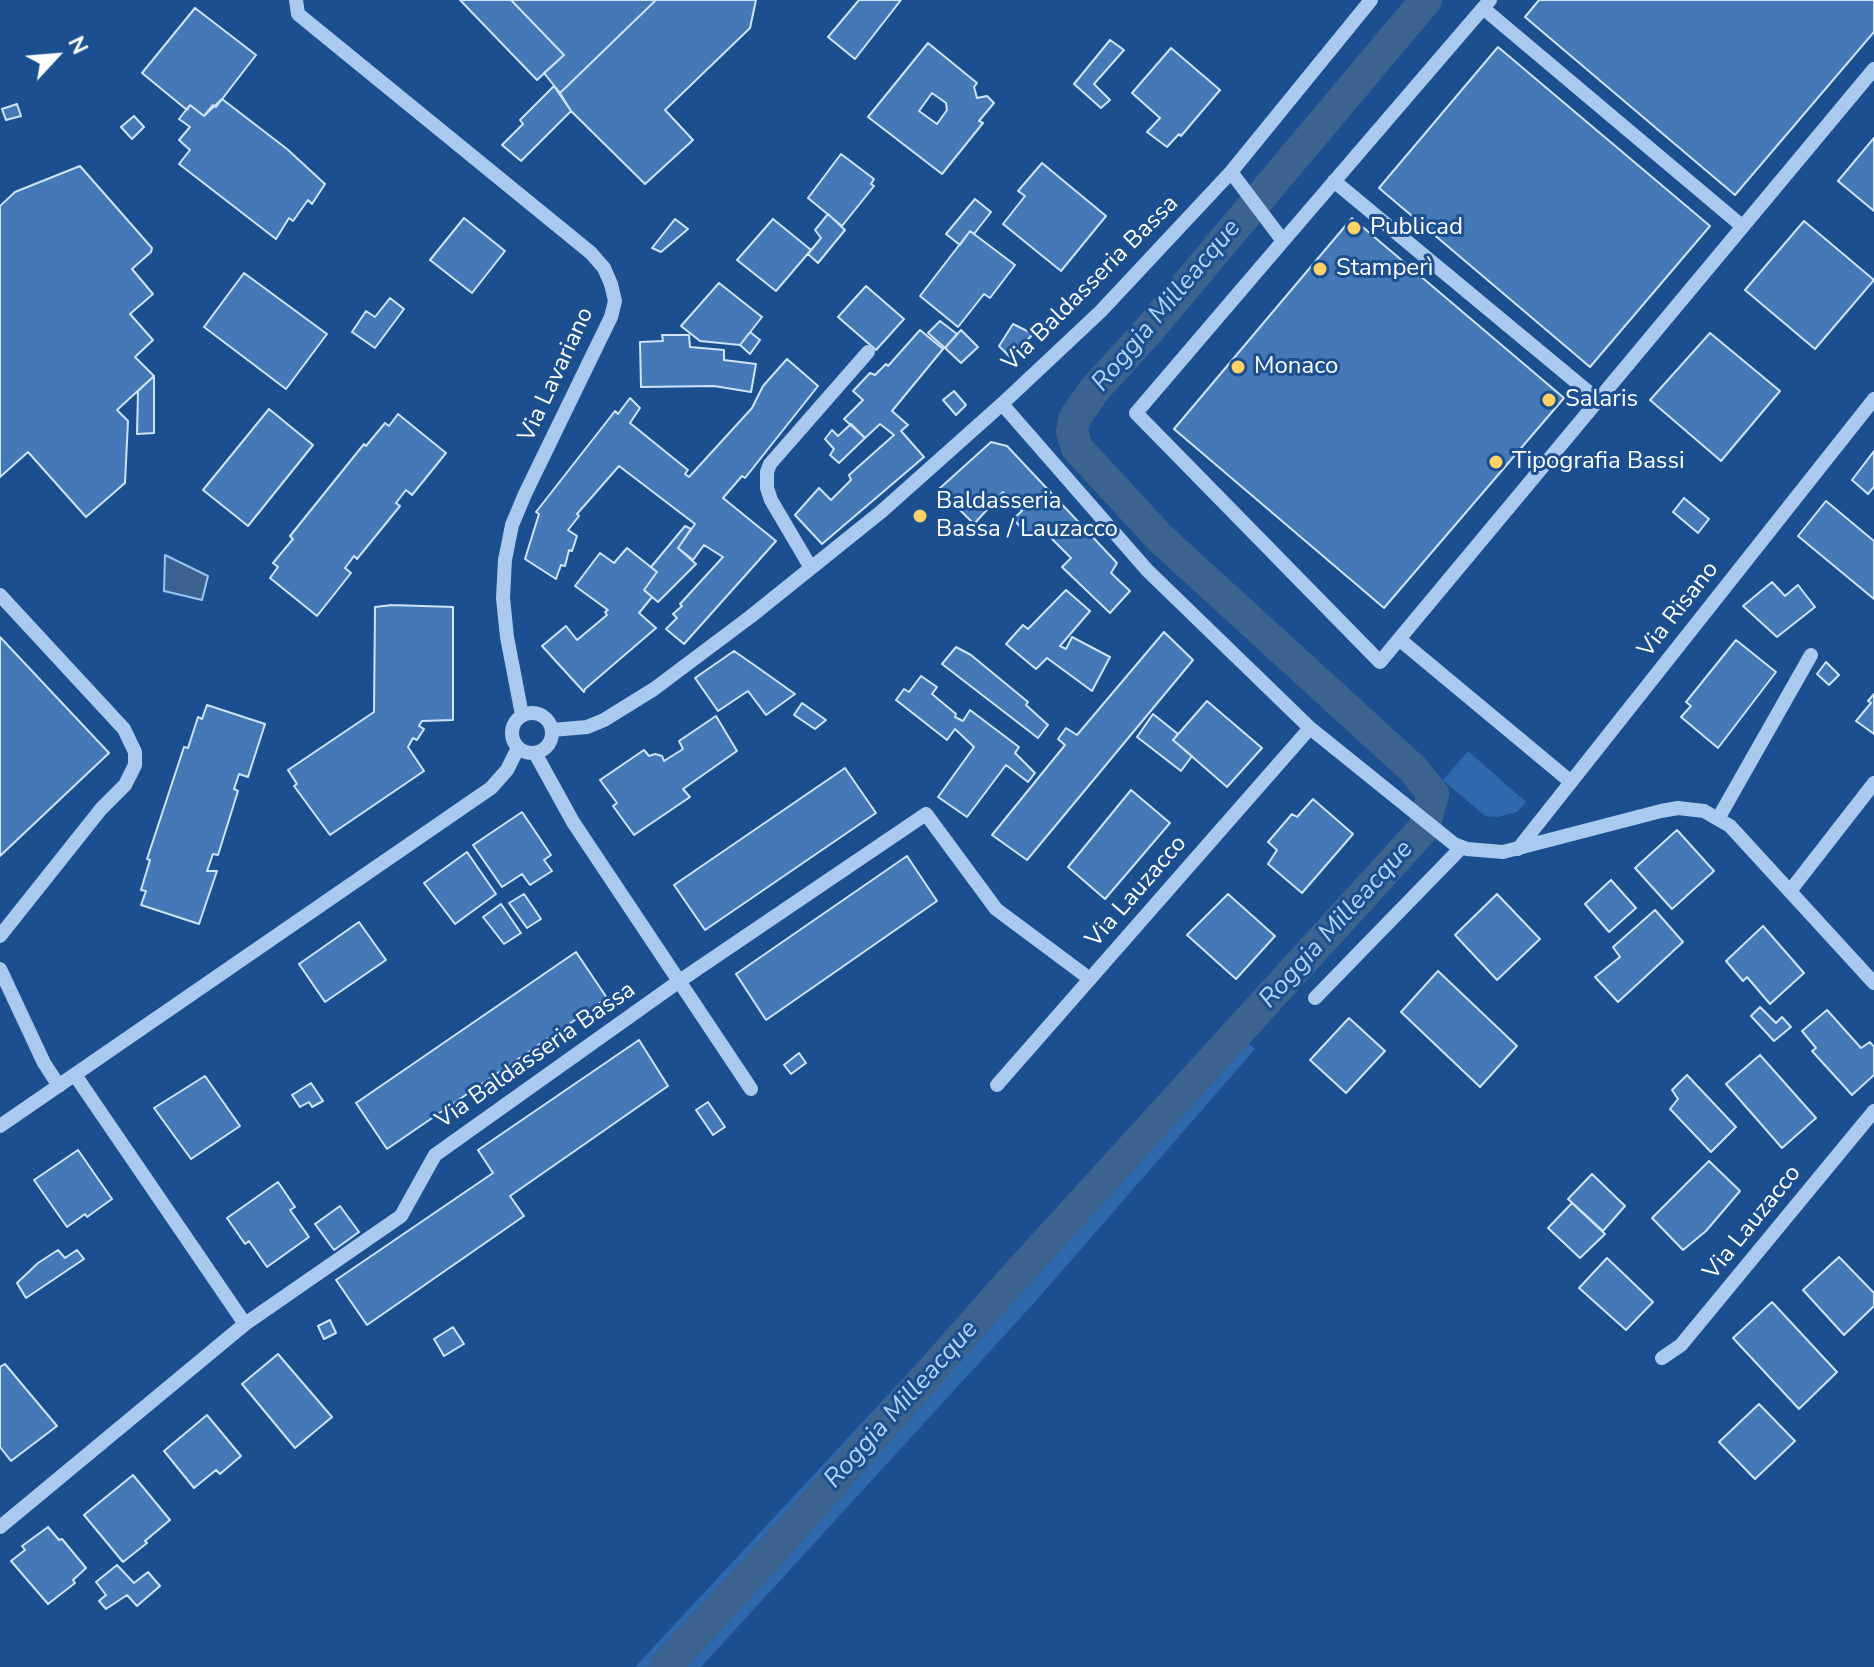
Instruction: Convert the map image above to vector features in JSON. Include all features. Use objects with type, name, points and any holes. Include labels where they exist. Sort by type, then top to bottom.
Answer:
[{"type":"street","name":"Via Lavariano","points":[[296,0],[298,14],[591,253],[604,268],[611,284],[615,301],[611,317],[512,525],[505,560],[503,598],[522,715]]},
{"type":"street","name":"Via Baldasseria Bassa","points":[[552,730],[587,727],[604,720],[666,680],[882,511],[1101,311],[1231,172],[1371,0]]},
{"type":"street","points":[[1742,226],[1486,4],[1136,413],[1380,662],[1874,69]]},
{"type":"street","points":[[1231,172],[1283,241]]},
{"type":"street","points":[[1334,181],[1598,400]]},
{"type":"street","points":[[811,568],[771,500],[767,472],[770,464],[868,352]]},
{"type":"street","name":"Via Risano","points":[[1518,849],[1874,399]]},
{"type":"street","points":[[1002,404],[1147,570],[1310,728],[1441,836],[1461,848],[1503,852],[1678,808],[1704,811],[1730,826],[1874,983]]},
{"type":"street","points":[[0,595],[124,729],[135,752],[135,765],[125,785],[101,809],[0,936]]},
{"type":"street","points":[[1399,639],[1571,782]]},
{"type":"street","points":[[1719,817],[1811,655]]},
{"type":"street","points":[[540,714],[552,730],[549,745],[535,753],[523,752],[511,734],[512,726],[522,715],[540,714]]},
{"type":"street","name":"Via Lauzacco","points":[[997,1085],[1310,728]]},
{"type":"street","points":[[0,1126],[491,788],[507,770],[518,748]]},
{"type":"street","points":[[535,753],[556,794],[751,1089]]},
{"type":"street","points":[[1790,891],[1874,783]]},
{"type":"street","name":"Via Baldasseria Bassa","points":[[0,1527],[245,1324],[401,1216],[435,1155],[678,982],[926,814],[996,909],[1090,979]]},
{"type":"street","points":[[1315,998],[1461,848]]},
{"type":"street","points":[[0,969],[44,1063],[59,1086]]},
{"type":"street","points":[[75,1075],[245,1324]]},
{"type":"street","name":"Via Lauzacco","points":[[1662,1358],[1681,1345],[1874,1111]]},
{"type":"shaded area","points":[[165,555],[208,576],[202,600],[164,591]]},
{"type":"shaded area","points":[[1468,751],[1526,802],[1517,812],[1497,817],[1485,816],[1443,780]]},
{"type":"shaded area","points":[[1230,1027],[1255,1049],[1034,1303],[701,1667],[635,1667]]},
{"type":"building","points":[[460,0],[511,0],[564,55],[537,80]]},
{"type":"building","points":[[511,0],[656,0],[560,93],[544,73],[564,55]]},
{"type":"building","points":[[656,0],[756,0],[750,28],[665,110],[693,140],[645,184],[571,111],[560,93]]},
{"type":"building","points":[[859,0],[901,0],[855,59],[828,37]]},
{"type":"building","points":[[1539,0],[1874,0],[1874,32],[1735,195],[1525,17]]},
{"type":"building","points":[[195,8],[256,55],[216,107],[213,105],[204,116],[190,105],[187,110],[142,73]]},
{"type":"building","points":[[1110,40],[1124,50],[1094,84],[1110,100],[1101,108],[1074,84]]},
{"type":"building","points":[[928,43],[977,83],[974,87],[977,98],[987,96],[994,103],[979,121],[983,123],[942,174],[868,117]],"holes":[[[932,93],[946,103],[947,110],[937,124],[919,111]]]},
{"type":"building","points":[[1498,47],[1710,226],[1590,367],[1379,188]]},
{"type":"building","points":[[1171,48],[1220,90],[1181,136],[1179,134],[1167,147],[1147,132],[1160,118],[1132,93]]},
{"type":"building","points":[[554,86],[571,111],[521,161],[502,145],[523,124],[520,120]]},
{"type":"building","points":[[222,99],[287,149],[325,184],[312,204],[308,200],[293,221],[289,218],[276,239],[179,164],[190,150],[179,140],[190,127],[179,119],[190,105],[204,116]]},
{"type":"building","points":[[17,104],[21,116],[6,120],[2,109]]},
{"type":"building","points":[[134,116],[144,127],[132,139],[121,127]]},
{"type":"building","points":[[1874,138],[1874,211],[1838,181]]},
{"type":"building","points":[[841,154],[874,179],[871,184],[874,186],[842,226],[808,198]]},
{"type":"building","points":[[1042,163],[1106,216],[1061,271],[1003,224],[1025,196],[1018,191]]},
{"type":"building","points":[[80,166],[152,248],[132,269],[153,294],[130,314],[153,340],[135,357],[154,376],[117,410],[128,421],[125,483],[86,517],[28,452],[0,477],[0,206],[15,192]]},
{"type":"building","points":[[975,199],[991,212],[974,234],[970,231],[960,245],[946,234]]},
{"type":"building","points":[[828,214],[845,230],[818,263],[808,254],[821,238],[815,230]]},
{"type":"building","points":[[464,218],[505,251],[472,293],[430,260]]},
{"type":"building","points":[[1352,218],[1564,398],[1384,608],[1174,429]]},
{"type":"building","points":[[675,219],[688,229],[661,252],[652,248]]},
{"type":"building","points":[[773,219],[811,250],[776,291],[737,260]]},
{"type":"building","points":[[1804,221],[1874,280],[1815,349],[1745,290]]},
{"type":"building","points":[[970,231],[1015,265],[990,298],[984,294],[958,327],[920,296]]},
{"type":"building","points":[[244,273],[327,334],[286,389],[204,327]]},
{"type":"building","points":[[719,283],[762,317],[740,345],[700,341],[681,326]]},
{"type":"building","points":[[866,286],[904,319],[876,350],[838,317]]},
{"type":"building","points":[[390,298],[404,309],[375,348],[352,332],[366,311],[375,317]]},
{"type":"building","points":[[940,321],[957,334],[945,348],[928,333]]},
{"type":"building","points":[[1013,324],[1033,334],[1011,358],[999,346]]},
{"type":"building","points":[[920,330],[943,349],[892,411],[908,425],[901,431],[924,457],[822,544],[795,515],[819,488],[831,500],[851,480],[849,475],[894,435],[880,424],[865,438],[844,419],[863,400],[853,391],[870,373],[875,375],[886,364],[888,366]]},
{"type":"building","points":[[961,330],[978,347],[961,363],[945,348]]},
{"type":"building","points":[[750,332],[760,340],[750,354],[740,345]]},
{"type":"building","points":[[1710,333],[1780,391],[1721,461],[1650,400]]},
{"type":"building","points":[[662,335],[689,335],[690,347],[724,350],[724,360],[756,364],[751,392],[714,386],[641,387],[640,342],[663,341]]},
{"type":"building","points":[[787,359],[818,386],[745,478],[742,476],[723,498],[776,541],[684,644],[666,629],[677,618],[673,614],[682,606],[680,604],[723,557],[704,545],[693,560],[678,548],[695,524],[619,466],[577,514],[579,516],[568,530],[577,536],[556,579],[525,559],[539,514],[536,512],[615,411],[618,414],[630,398],[640,408],[630,423],[688,470],[685,474],[689,477],[752,408],[763,386]]},
{"type":"building","points":[[154,376],[154,433],[137,434],[138,391]]},
{"type":"building","points":[[954,391],[966,405],[956,415],[943,400]]},
{"type":"building","points":[[269,409],[313,445],[248,526],[203,490]]},
{"type":"building","points":[[398,414],[446,453],[412,495],[406,490],[396,503],[400,506],[357,559],[354,556],[345,568],[351,573],[317,616],[270,578],[278,567],[273,563],[293,539],[290,536],[364,444],[366,446],[385,423],[389,426]]},
{"type":"building","points":[[851,424],[865,438],[839,463],[830,455],[834,449],[825,439],[832,430],[838,436]]},
{"type":"building","points":[[991,442],[1007,446],[1117,563],[1111,573],[1130,591],[1110,613],[1062,567],[1071,558],[1042,529],[1031,538],[1013,519],[1022,511],[1003,492],[974,524],[939,489]]},
{"type":"building","points":[[1874,451],[1874,487],[1868,494],[1852,480]]},
{"type":"building","points":[[1684,498],[1709,519],[1698,533],[1673,512]]},
{"type":"building","points":[[1826,501],[1874,541],[1874,599],[1798,536]]},
{"type":"building","points":[[685,526],[691,529],[678,548],[696,564],[658,602],[644,590],[657,572],[651,567]]},
{"type":"building","points":[[627,548],[657,572],[644,590],[652,597],[639,613],[656,628],[584,692],[542,646],[566,626],[577,640],[607,615],[605,612],[608,610],[575,586],[600,553],[614,563]]},
{"type":"building","points":[[1772,582],[1785,596],[1798,585],[1815,607],[1777,637],[1743,606]]},
{"type":"building","points":[[1066,590],[1090,611],[1060,646],[1066,649],[1072,637],[1110,657],[1092,691],[1047,658],[1036,669],[1006,644],[1023,625],[1028,629]]},
{"type":"building","points":[[375,607],[453,607],[453,720],[422,721],[419,726],[424,729],[408,747],[424,771],[330,835],[294,786],[297,784],[288,770],[374,712]]},
{"type":"building","points":[[1164,632],[1193,660],[1027,860],[992,835],[1065,745],[1058,739],[1066,728],[1077,735]]},
{"type":"building","points":[[0,637],[109,753],[0,856]]},
{"type":"building","points":[[1736,640],[1776,672],[1718,748],[1681,717],[1691,706],[1686,702]]},
{"type":"building","points":[[956,647],[971,655],[1028,702],[1026,705],[1048,725],[1038,738],[942,664]]},
{"type":"building","points":[[734,651],[795,694],[766,715],[748,691],[718,711],[695,678]]},
{"type":"building","points":[[1826,662],[1839,675],[1829,685],[1817,674]]},
{"type":"building","points":[[921,676],[937,687],[932,694],[956,714],[955,717],[963,721],[970,710],[1019,747],[1015,753],[1035,773],[1028,782],[1006,765],[967,817],[938,797],[974,747],[955,729],[947,740],[896,700],[904,689],[909,692]]},
{"type":"building","points":[[1874,694],[1874,734],[1856,721],[1871,703],[1868,701]]},
{"type":"building","points":[[1207,701],[1262,748],[1227,787],[1173,740]]},
{"type":"building","points":[[802,703],[826,720],[815,729],[794,715]]},
{"type":"building","points":[[207,705],[265,724],[248,777],[239,774],[234,789],[238,791],[218,855],[213,854],[207,871],[217,871],[199,924],[141,905],[146,891],[141,890],[150,860],[147,859],[184,747],[188,748],[198,717],[202,719]]},
{"type":"building","points":[[1153,714],[1178,734],[1173,740],[1192,756],[1181,771],[1137,737]]},
{"type":"building","points":[[716,716],[737,751],[683,789],[690,797],[634,835],[613,806],[617,803],[600,780],[644,750],[649,756],[662,756],[664,761],[683,749],[679,741]]},
{"type":"building","points":[[845,768],[876,813],[705,930],[674,885]]},
{"type":"building","points":[[1131,790],[1170,823],[1105,899],[1068,867]]},
{"type":"building","points":[[1313,799],[1353,834],[1302,893],[1268,864],[1277,850],[1268,842],[1292,814],[1297,817]]},
{"type":"building","points":[[522,812],[551,855],[544,860],[552,871],[530,885],[522,874],[502,887],[473,845]]},
{"type":"building","points":[[1677,830],[1714,871],[1672,909],[1635,868]]},
{"type":"building","points":[[467,852],[496,894],[455,924],[424,883]]},
{"type":"building","points":[[907,856],[937,901],[766,1020],[736,974]]},
{"type":"building","points":[[1611,880],[1636,908],[1609,932],[1585,904]]},
{"type":"building","points":[[524,894],[541,919],[527,928],[509,903]]},
{"type":"building","points":[[1228,894],[1275,936],[1236,979],[1187,935]]},
{"type":"building","points":[[1497,894],[1540,939],[1497,980],[1455,935]]},
{"type":"building","points":[[501,904],[521,933],[504,944],[483,917]]},
{"type":"building","points":[[1655,910],[1683,942],[1618,1002],[1595,977],[1620,957],[1613,947]]},
{"type":"building","points":[[359,922],[386,960],[325,1002],[299,964]]},
{"type":"building","points":[[1763,926],[1804,973],[1770,1004],[1747,977],[1743,981],[1726,961]]},
{"type":"building","points":[[576,952],[607,998],[387,1149],[356,1103]]},
{"type":"building","points":[[1438,971],[1517,1046],[1480,1087],[1401,1012]]},
{"type":"building","points":[[1760,1007],[1776,1023],[1782,1017],[1791,1027],[1774,1041],[1751,1016]]},
{"type":"building","points":[[1827,1010],[1861,1048],[1870,1042],[1874,1047],[1874,1075],[1852,1095],[1812,1051],[1816,1048],[1802,1031]]},
{"type":"building","points":[[1349,1018],[1385,1051],[1346,1093],[1310,1060]]},
{"type":"building","points":[[639,1040],[668,1086],[510,1196],[524,1216],[367,1325],[336,1280],[493,1173],[478,1150]]},
{"type":"building","points":[[799,1053],[806,1063],[791,1074],[784,1065]]},
{"type":"building","points":[[1760,1055],[1816,1118],[1782,1148],[1726,1084]]},
{"type":"building","points":[[1687,1075],[1736,1127],[1711,1152],[1670,1109],[1678,1099],[1672,1090]]},
{"type":"building","points":[[205,1076],[240,1126],[191,1159],[154,1108]]},
{"type":"building","points":[[311,1083],[323,1101],[312,1107],[309,1102],[300,1107],[292,1095]]},
{"type":"building","points":[[708,1102],[725,1127],[713,1135],[696,1110]]},
{"type":"building","points":[[78,1150],[112,1199],[67,1227],[34,1180]]},
{"type":"building","points":[[1709,1161],[1740,1191],[1706,1231],[1683,1250],[1652,1218]]},
{"type":"building","points":[[1592,1174],[1625,1206],[1603,1231],[1568,1199]]},
{"type":"building","points":[[278,1182],[295,1207],[290,1210],[309,1237],[267,1267],[249,1241],[245,1244],[227,1218]]},
{"type":"building","points":[[1572,1203],[1605,1234],[1580,1258],[1548,1228]]},
{"type":"building","points":[[340,1206],[359,1232],[334,1250],[315,1224]]},
{"type":"building","points":[[58,1250],[65,1258],[77,1250],[84,1259],[26,1298],[17,1283],[38,1263]]},
{"type":"building","points":[[1839,1257],[1874,1293],[1874,1306],[1844,1335],[1803,1290]]},
{"type":"building","points":[[1607,1258],[1653,1302],[1626,1330],[1579,1288]]},
{"type":"building","points":[[1772,1302],[1837,1372],[1799,1409],[1733,1338]]},
{"type":"building","points":[[330,1320],[336,1333],[324,1339],[318,1326]]},
{"type":"building","points":[[453,1327],[464,1344],[444,1356],[434,1339]]},
{"type":"building","points":[[278,1354],[332,1417],[295,1448],[242,1384]]},
{"type":"building","points":[[5,1364],[57,1426],[11,1461],[0,1447],[0,1367]]},
{"type":"building","points":[[1759,1404],[1795,1441],[1755,1479],[1719,1442]]},
{"type":"building","points":[[207,1415],[241,1456],[220,1474],[216,1470],[194,1488],[164,1451]]},
{"type":"building","points":[[133,1475],[170,1520],[123,1562],[84,1515]]},
{"type":"building","points":[[48,1527],[86,1568],[73,1580],[75,1583],[48,1604],[11,1561],[25,1550],[22,1546]]},
{"type":"building","points":[[117,1565],[134,1583],[148,1572],[160,1586],[137,1606],[127,1595],[106,1609],[99,1601],[106,1595],[96,1582]]},
{"type":"waterway","name":"Roggia Milleacque","points":[[665,1667],[1424,828],[1433,794],[1413,769],[1160,538],[1077,448],[1072,432],[1074,419],[1095,389],[1148,331],[1426,0]]},
{"type":"place","name":"Publicad","points":[[1354,228]]},
{"type":"place","name":"Stamperì","points":[[1320,269]]},
{"type":"place","name":"Monaco","points":[[1238,367]]},
{"type":"place","name":"Salaris","points":[[1549,400]]},
{"type":"place","name":"Tipografia Bassi","points":[[1496,462]]},
{"type":"place","name":"Baldasseria Bassa / Lauzacco","points":[[920,516]]}]
